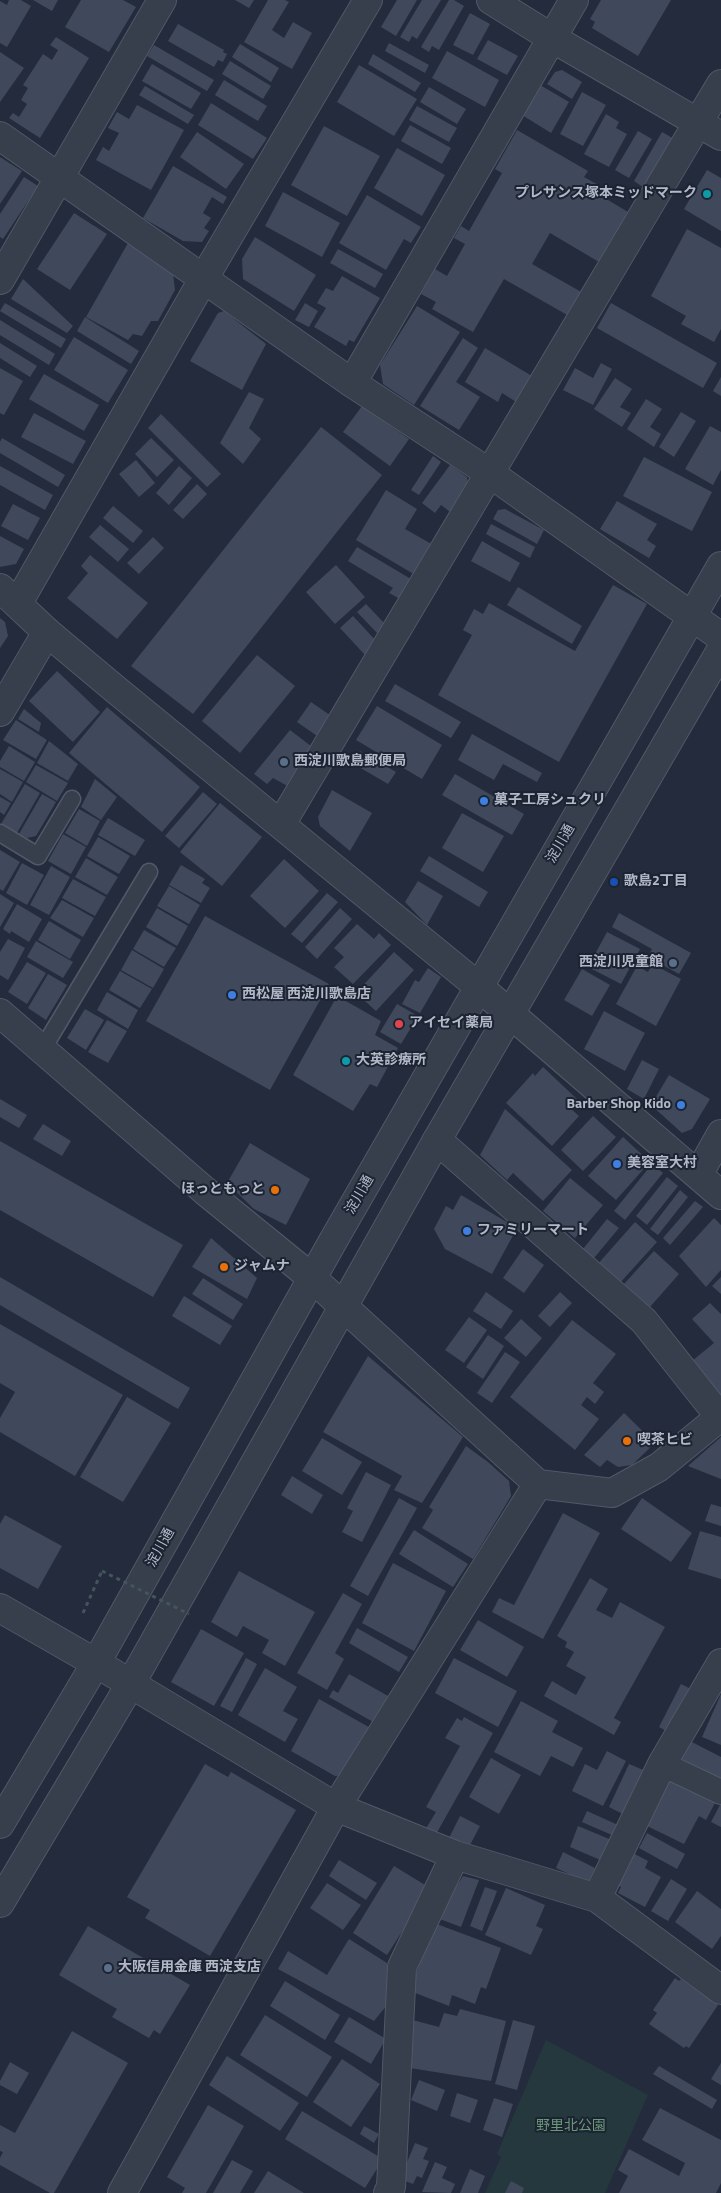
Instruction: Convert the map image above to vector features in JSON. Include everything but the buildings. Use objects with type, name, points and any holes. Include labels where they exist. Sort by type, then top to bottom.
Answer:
[{"type":"street","points":[[0,280],[162,0]]},
{"type":"street","points":[[368,0],[204,278],[9,595],[47,632],[479,987],[721,1195]]},
{"type":"street","points":[[491,0],[552,38],[710,129]]},
{"type":"street","points":[[352,383],[574,0]]},
{"type":"street","points":[[282,824],[491,474],[710,129],[721,84]]},
{"type":"street","points":[[0,136],[352,383],[491,474],[721,637]]},
{"type":"street","name":"淀川通","points":[[0,1824],[96,1663],[312,1278],[721,566]]},
{"type":"street","points":[[0,712],[47,632]]},
{"type":"street","points":[[0,1903],[130,1684],[437,1140],[721,650]]},
{"type":"street","points":[[0,1013],[205,1191],[312,1278],[538,1484],[612,1493],[659,1467],[720,1417],[644,1321],[437,1140]]},
{"type":"street","points":[[698,1175],[721,1134]]},
{"type":"street","points":[[122,2193],[336,1807],[538,1484]]},
{"type":"street","points":[[0,1608],[96,1663],[336,1807],[455,1854],[597,1898],[721,1990]]},
{"type":"street","points":[[597,1898],[662,1764],[721,1663]]},
{"type":"street","points":[[662,1764],[721,1792]]},
{"type":"street","points":[[395,2191],[402,1967],[455,1854]]},
{"type":"lane","points":[[0,834],[38,856],[72,799]]},
{"type":"lane","points":[[42,1050],[149,872]]},
{"type":"path","points":[[83,1613],[102,1571],[189,1614]]},
{"type":"green space","name":"野里北公園","points":[[546,2040],[648,2095],[605,2193],[485,2193],[501,2157],[497,2154]]},
{"type":"place","name":"プレサンス塚本ミッドマーク","points":[[707,194]]},
{"type":"place","name":"西淀川歌島郵便局","points":[[284,762]]},
{"type":"place","name":"菓子工房シュクリ","points":[[484,801]]},
{"type":"place","name":"歌島2丁目","points":[[614,882]]},
{"type":"place","name":"西淀川児童館","points":[[673,963]]},
{"type":"place","name":"西松屋 西淀川歌島店","points":[[232,995]]},
{"type":"place","name":"アイセイ薬局","points":[[399,1024]]},
{"type":"place","name":"大英診療所","points":[[346,1061]]},
{"type":"place","name":"Barber Shop Kido","points":[[681,1105]]},
{"type":"place","name":"美容室大村","points":[[617,1164]]},
{"type":"place","name":"ほっともっと","points":[[275,1190]]},
{"type":"place","name":"ファミリーマート","points":[[467,1231]]},
{"type":"place","name":"ジャムナ","points":[[224,1267]]},
{"type":"place","name":"喫茶ヒビ","points":[[627,1441]]},
{"type":"place","name":"大阪信用金庫 西淀支店","points":[[108,1968]]}]
